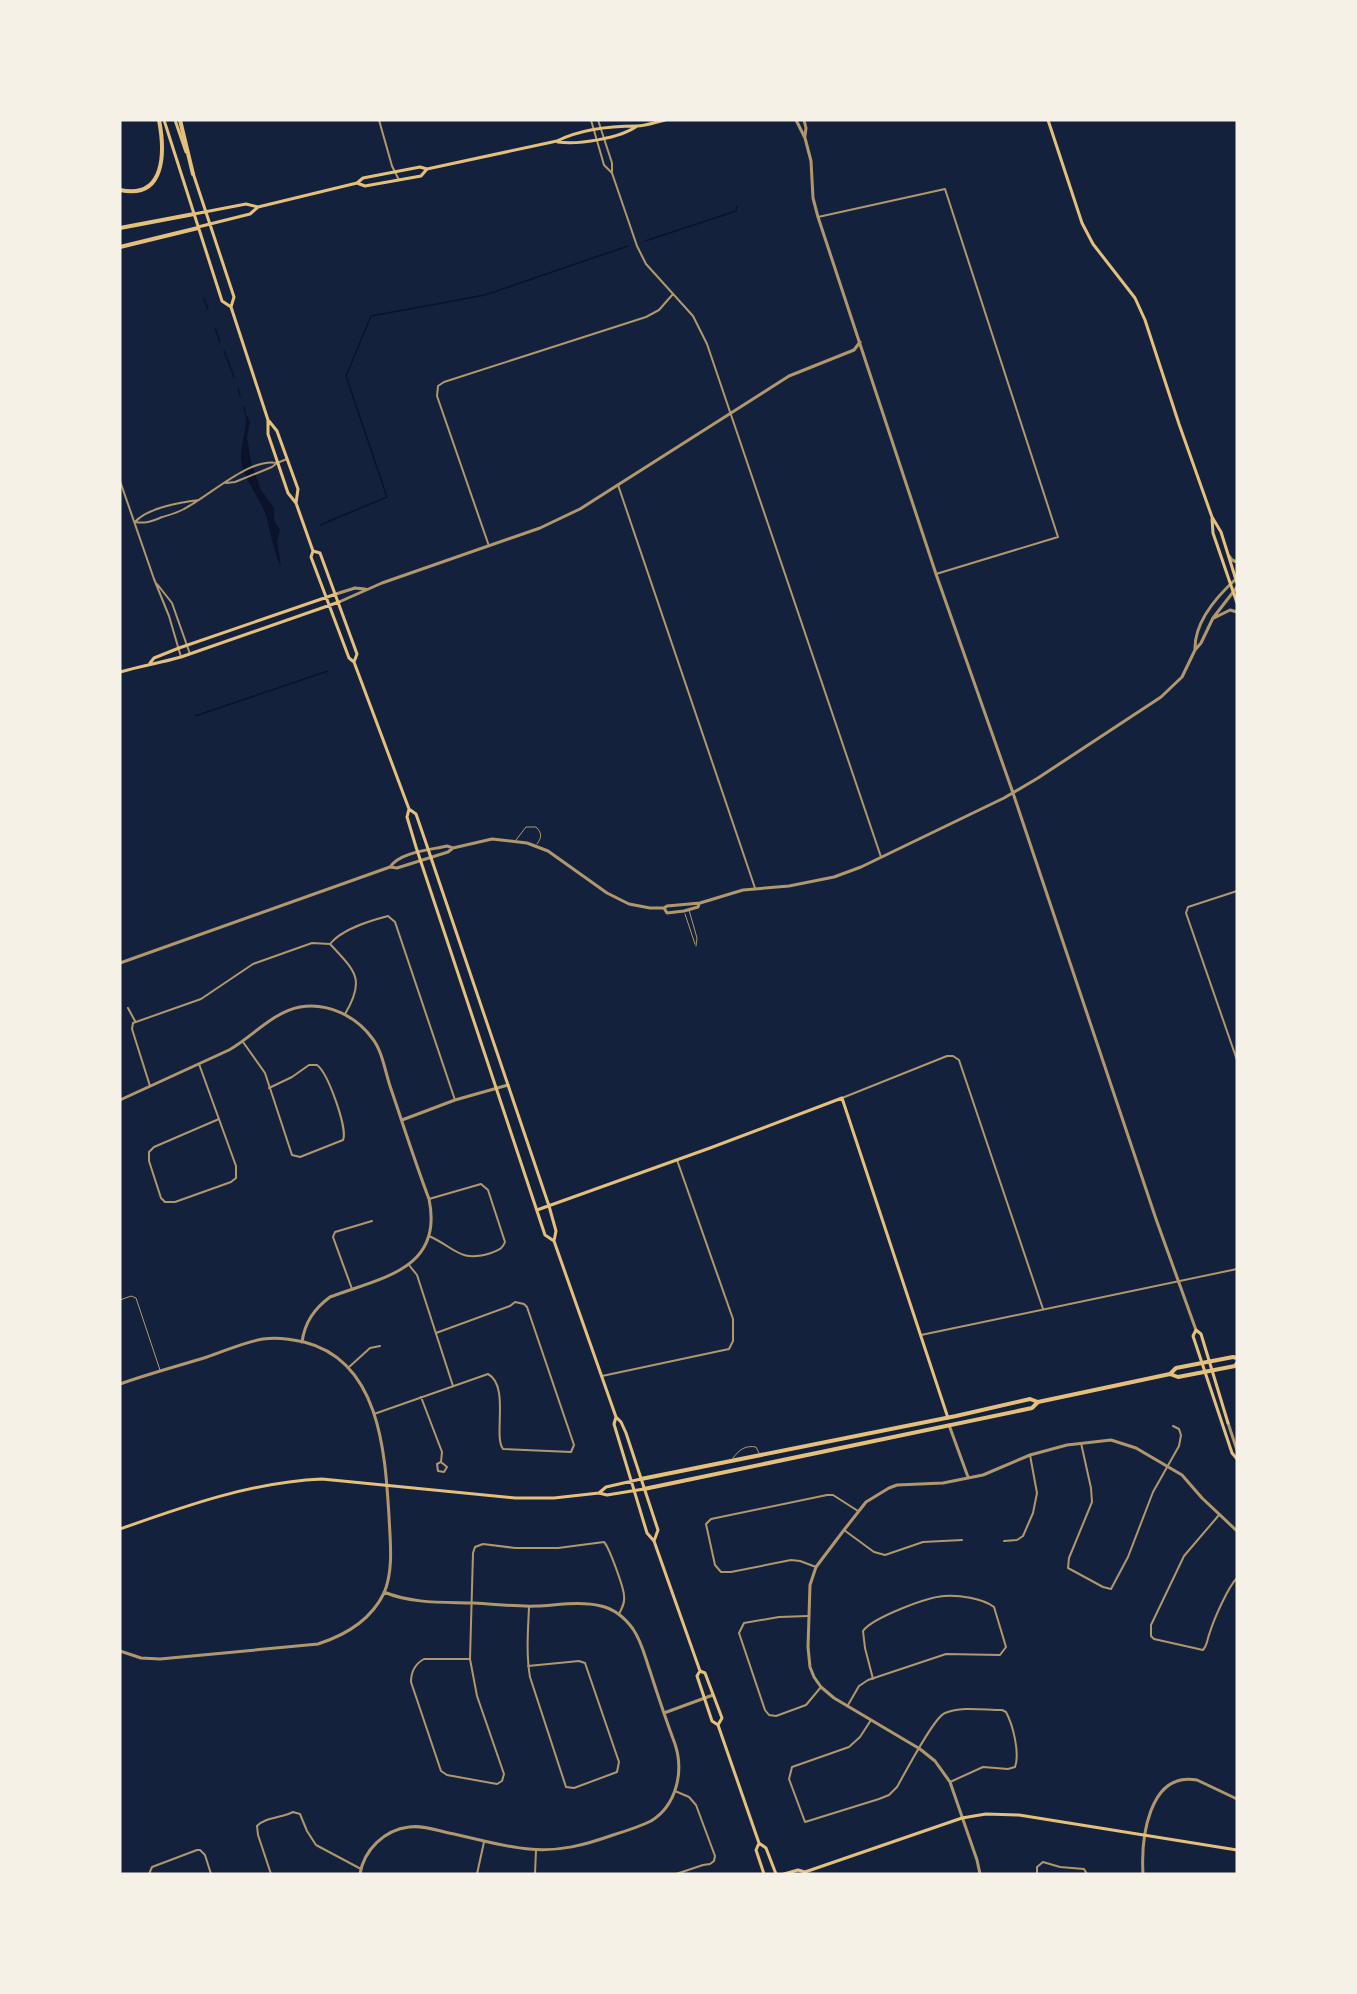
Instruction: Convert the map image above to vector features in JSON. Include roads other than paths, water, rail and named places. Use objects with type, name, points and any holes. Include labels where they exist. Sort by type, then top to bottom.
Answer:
[{"type":"main road","points":[[120,190],[131,193],[144,189],[159,173],[162,148],[159,120]]},
{"type":"main road","points":[[164,120],[222,301],[231,307]]},
{"type":"main road","points":[[175,120],[234,297],[231,307],[268,420],[268,434],[277,463],[288,493],[296,503],[313,551],[311,557],[349,658],[354,662],[409,809],[416,814],[429,851],[549,1206],[556,1231],[554,1241],[616,1417],[626,1433],[658,1530],[654,1541]]},
{"type":"main road","points":[[180,120],[193,174]]},
{"type":"main road","points":[[120,247],[250,214],[258,207],[357,183],[363,178],[420,167],[427,169],[557,141],[573,134],[665,120]]},
{"type":"main road","points":[[1048,120],[1082,223],[1093,244],[1135,298],[1145,320],[1212,517],[1221,532],[1237,582]]},
{"type":"main road","points":[[557,141],[575,143],[597,139],[630,131],[637,126]]},
{"type":"main road","points":[[357,183],[364,186],[421,176],[427,169]]},
{"type":"main road","points":[[120,228],[246,204],[258,207]]},
{"type":"main road","points":[[268,420],[277,431],[298,489],[296,503]]},
{"type":"main road","points":[[1212,517],[1213,533],[1237,603]]},
{"type":"main road","points":[[313,551],[320,553],[339,602],[357,654],[354,662]]},
{"type":"main road","points":[[150,663],[154,658],[179,648],[336,594]]},
{"type":"main road","points":[[120,672],[181,657],[339,602]]},
{"type":"main road","points":[[409,809],[407,817],[418,853],[545,1235],[554,1241]]},
{"type":"main road","points":[[537,1210],[842,1098],[948,1418]]},
{"type":"main road","points":[[1228,1423],[1201,1334],[1196,1330],[1193,1336],[1204,1372],[1232,1453],[1237,1459]]},
{"type":"main road","points":[[1170,1374],[1176,1368],[1202,1362],[1233,1357],[1237,1359]]},
{"type":"main road","points":[[599,1493],[606,1487],[641,1479],[948,1418],[1030,1399],[1038,1402],[1170,1374],[1178,1377],[1235,1366],[1237,1363]]},
{"type":"main road","points":[[120,1529],[183,1507],[284,1482],[322,1479],[536,1498],[634,1492],[1032,1408],[1038,1402]]},
{"type":"main road","points":[[616,1417],[614,1424],[630,1482],[647,1533],[654,1541],[700,1671],[705,1673],[722,1718],[718,1725]]},
{"type":"main road","points":[[866,1442],[869,1433]]},
{"type":"main road","points":[[700,1671],[697,1676],[712,1721],[718,1725],[759,1843],[766,1848],[776,1874]]},
{"type":"main road","points":[[784,1874],[798,1870],[804,1873],[962,1818],[986,1814],[1007,1814],[1237,1850]]},
{"type":"main road","points":[[759,1843],[756,1850],[764,1874]]},
{"type":"street","points":[[379,120],[399,180]]},
{"type":"street","points":[[591,120],[604,165],[612,173]]},
{"type":"street","points":[[598,120],[612,163],[612,173],[637,246],[646,264],[687,308],[700,327],[881,857]]},
{"type":"street","points":[[796,120],[805,138],[811,161],[813,198],[818,217],[936,574],[1196,1330]]},
{"type":"street","points":[[804,120],[805,138]]},
{"type":"street","points":[[818,217],[945,189],[1058,537],[936,574]]},
{"type":"street","points":[[489,546],[437,396],[438,386],[444,381],[646,317],[659,310],[673,294]]},
{"type":"street","points":[[339,602],[367,589],[540,528],[568,515],[731,415],[789,376],[854,350],[860,342]]},
{"type":"street","points":[[226,483],[243,479],[287,459]]},
{"type":"street","points":[[135,522],[143,524],[183,510],[226,483],[232,476],[270,461],[277,463]]},
{"type":"street","points":[[120,481],[169,616],[181,657]]},
{"type":"street","points":[[618,485],[755,888]]},
{"type":"street","points":[[135,522],[140,516],[170,505],[200,500]]},
{"type":"street","points":[[1227,552],[1232,560],[1237,562]]},
{"type":"street","points":[[154,579],[172,603],[190,654]]},
{"type":"street","points":[[1195,650],[1194,639],[1205,616],[1216,599],[1230,585],[1237,582]]},
{"type":"street","points":[[120,963],[390,867],[398,868],[448,852],[453,848],[492,839],[516,840],[536,845],[607,893],[639,906],[664,908],[700,903],[732,892],[819,881],[845,873],[1013,793],[1089,745],[1172,688],[1182,677],[1213,618],[1237,582]]},
{"type":"street","points":[[336,594],[355,588],[367,589]]},
{"type":"street","points":[[1213,618],[1230,610],[1237,612]]},
{"type":"street","points":[[390,867],[394,861],[418,853],[447,846],[453,848]]},
{"type":"street","points":[[1237,891],[1188,907],[1186,913],[1237,1060]]},
{"type":"street","points":[[664,908],[668,912],[684,911],[698,907],[700,903]]},
{"type":"street","points":[[330,944],[348,929],[388,916],[395,922],[455,1100]]},
{"type":"street","points":[[150,1086],[132,1029],[135,1022],[201,999],[252,964],[312,943],[330,944],[352,970],[357,984],[355,997],[344,1015]]},
{"type":"street","points":[[120,1100],[243,1042],[283,1013],[298,1007],[319,1006],[336,1010],[369,1034],[376,1044],[429,1199],[431,1215],[429,1236],[425,1246],[410,1265],[393,1274],[330,1298],[315,1310],[306,1324],[302,1342]]},
{"type":"street","points":[[128,1008],[135,1022]]},
{"type":"street","points":[[243,1042],[265,1073],[269,1088],[292,1155],[300,1157],[343,1140],[345,1134],[343,1124],[325,1075],[317,1065],[309,1065],[292,1077],[269,1088]]},
{"type":"street","points":[[842,1098],[947,1056],[953,1056],[959,1060],[1043,1309]]},
{"type":"street","points":[[199,1064],[219,1119],[238,1172],[236,1178],[231,1182],[175,1202],[165,1202],[161,1198],[149,1161],[149,1152],[154,1147],[219,1119]]},
{"type":"street","points":[[402,1120],[455,1100],[508,1085]]},
{"type":"street","points":[[602,1376],[729,1349],[733,1341],[733,1319],[677,1160]]},
{"type":"street","points":[[429,1199],[482,1184],[488,1190],[505,1242],[500,1250],[478,1257],[469,1257],[429,1236]]},
{"type":"street","points":[[352,1289],[333,1236],[335,1232],[372,1221]]},
{"type":"street","points":[[410,1265],[417,1275],[453,1386]]},
{"type":"street","points":[[921,1335],[1237,1269]]},
{"type":"street","points":[[374,1414],[485,1374],[493,1377],[501,1404],[499,1442],[503,1449],[571,1452],[574,1445],[527,1307],[524,1304],[515,1302],[510,1306],[436,1333]]},
{"type":"street","points":[[120,1384],[254,1341],[278,1339],[302,1342],[327,1351],[348,1368],[362,1386],[383,1444],[390,1568],[384,1592],[368,1617],[338,1638],[318,1644],[160,1659],[141,1658],[120,1651]]},
{"type":"street","points":[[348,1368],[370,1348],[380,1346]]},
{"type":"street","points":[[421,1397],[440,1446],[441,1462]]},
{"type":"street","points":[[948,1418],[968,1477]]},
{"type":"street","points":[[1228,1423],[1237,1450]]},
{"type":"street","points":[[1081,1443],[1092,1502],[1067,1565],[1070,1571],[1106,1589],[1114,1587],[1145,1511],[1181,1440],[1179,1430],[1173,1426]]},
{"type":"street","points":[[980,1874],[950,1782],[935,1761],[920,1749],[848,1706],[821,1687],[814,1677],[808,1657],[810,1585],[816,1568],[858,1511],[873,1496],[897,1485],[932,1484],[989,1473],[1030,1455],[1081,1443],[1111,1440],[1136,1448],[1168,1465],[1187,1479],[1202,1498],[1237,1531]]},
{"type":"street","points":[[1004,1541],[1017,1540],[1023,1536],[1033,1513],[1037,1493],[1030,1455]]},
{"type":"street","points":[[816,1568],[791,1560],[721,1572],[715,1564],[706,1524],[711,1519],[827,1495],[833,1495],[858,1511]]},
{"type":"street","points":[[1220,1515],[1184,1556],[1151,1625],[1151,1636],[1154,1639],[1200,1650],[1205,1648],[1231,1585],[1237,1578]]},
{"type":"street","points":[[844,1530],[874,1552],[885,1555],[923,1542],[962,1540]]},
{"type":"street","points":[[470,1659],[424,1659],[417,1663],[412,1672],[411,1682],[441,1771],[447,1775],[497,1784],[502,1780],[504,1774],[477,1696],[470,1659],[473,1551],[478,1545],[538,1548],[568,1547],[601,1541],[607,1544],[623,1591],[624,1604],[619,1614]]},
{"type":"street","points":[[360,1874],[366,1856],[376,1843],[390,1833],[406,1827],[425,1827],[536,1850],[571,1848],[645,1824],[662,1812],[675,1791],[678,1776],[678,1753],[640,1641],[632,1627],[619,1614],[601,1606],[588,1604],[529,1606],[412,1600],[384,1592]]},
{"type":"street","points":[[848,1706],[860,1686],[873,1678],[946,1654],[1000,1654],[1006,1647],[994,1607],[984,1601],[941,1596],[884,1615],[863,1631],[873,1678]]},
{"type":"street","points":[[528,1666],[579,1661],[585,1663],[619,1762],[617,1772],[574,1788],[566,1787],[530,1677],[528,1666],[529,1606]]},
{"type":"street","points":[[808,1616],[779,1617],[744,1623],[739,1633],[765,1710],[769,1715],[776,1716],[806,1705],[821,1687]]},
{"type":"street","points":[[664,1713],[713,1695]]},
{"type":"street","points":[[870,1720],[860,1737],[849,1747],[792,1767],[789,1779],[805,1822],[889,1795],[897,1787],[933,1725],[943,1713],[967,1710],[1006,1712],[1015,1746],[1017,1761],[1015,1767],[1008,1769],[982,1767],[950,1782]]},
{"type":"street","points":[[1143,1874],[1146,1836],[1152,1807],[1161,1792],[1177,1782],[1190,1779],[1197,1780],[1237,1800]]},
{"type":"street","points":[[675,1791],[689,1797],[696,1805],[715,1856],[714,1861],[710,1864],[676,1874]]},
{"type":"street","points":[[271,1874],[257,1826],[263,1821],[286,1816],[293,1812],[300,1814],[307,1832],[316,1845],[361,1869]]},
{"type":"street","points":[[477,1874],[484,1840]]},
{"type":"street","points":[[149,1874],[152,1867],[197,1850],[205,1855],[211,1874]]},
{"type":"street","points":[[535,1874],[536,1850]]},
{"type":"street","points":[[1037,1874],[1037,1867],[1043,1862],[1060,1867],[1084,1869],[1087,1874]]},
{"type":"lane","points":[[516,840],[526,827],[536,827],[541,832],[541,839],[536,845]]},
{"type":"lane","points":[[682,905],[696,946],[697,938],[687,904]]},
{"type":"lane","points":[[120,1300],[131,1296],[136,1298],[160,1371]]},
{"type":"lane","points":[[730,1462],[744,1447],[756,1446],[763,1463]]},
{"type":"water","points":[[245,412],[250,422],[247,437],[251,462],[261,490],[274,508],[274,520],[280,530],[277,541],[281,566],[265,513],[241,461]]},
{"type":"waterway","points":[[645,241],[736,211],[737,206]]},
{"type":"waterway","points":[[320,525],[387,497],[346,376],[371,316],[485,295],[628,246]]},
{"type":"waterway","points":[[204,299],[208,309]]},
{"type":"waterway","points":[[215,328],[220,342]]},
{"type":"waterway","points":[[224,351],[234,377]]},
{"type":"waterway","points":[[238,389],[240,396]]},
{"type":"waterway","points":[[244,407],[245,412]]},
{"type":"waterway","points":[[195,716],[328,671]]}]
